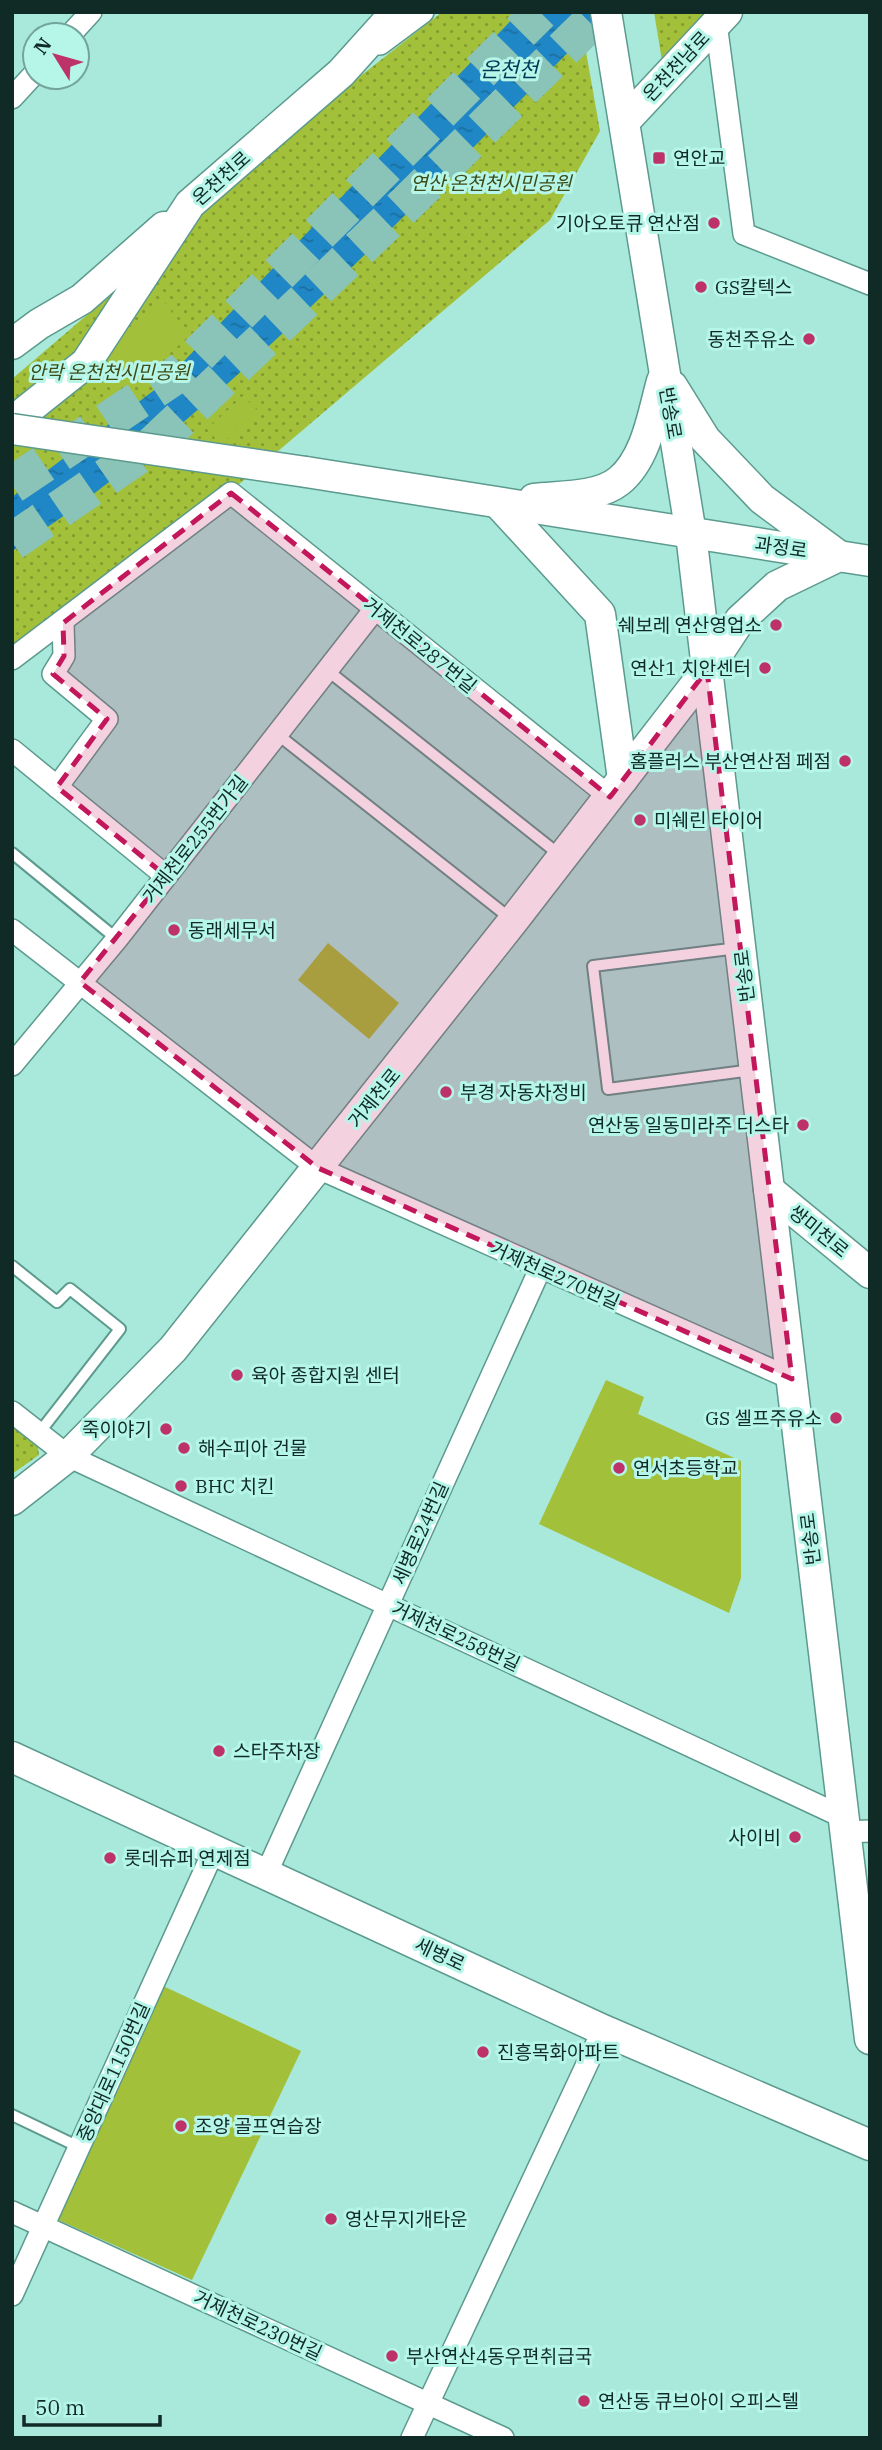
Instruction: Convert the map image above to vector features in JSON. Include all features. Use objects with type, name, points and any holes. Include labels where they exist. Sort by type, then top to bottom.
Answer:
[{"type":"main road","name":"온천천로","points":[[12,422],[86,363],[190,204],[341,73],[396,12]]},
{"type":"main road","name":"반송로","points":[[606,12],[691,534],[792,1379],[853,1827],[870,2039]]},
{"type":"main road","name":"온천천남로","points":[[625,121],[722,18]]},
{"type":"main road","points":[[12,344],[39,324],[82,299],[190,204]]},
{"type":"main road","points":[[498,503],[589,493],[619,481],[643,449],[664,374]]},
{"type":"main road","points":[[664,374],[705,439],[762,499],[839,556]]},
{"type":"main road","name":"과정로","points":[[12,429],[306,472],[870,561]]},
{"type":"main road","points":[[498,503],[600,614],[617,788]]},
{"type":"main road","name":"거제천로","points":[[12,1500],[68,1456],[173,1349],[617,788],[708,670],[740,620],[777,586],[839,556]]},
{"type":"main road","name":"쌍미천로","points":[[769,1190],[870,1273]]},
{"type":"main road","name":"세병로","points":[[12,1757],[603,2029],[870,2145]]},
{"type":"street","points":[[341,73],[424,12]]},
{"type":"street","points":[[722,18],[744,234],[870,284]]},
{"type":"street","name":"거제천로287번길","points":[[63,623],[231,494],[375,609],[617,788]]},
{"type":"street","name":"거제천로255번가길","points":[[12,1065],[117,939],[375,609]]},
{"type":"street","points":[[12,659],[63,623]]},
{"type":"street","points":[[57,787],[107,719],[53,674],[64,656],[63,623]]},
{"type":"street","points":[[12,750],[166,876]]},
{"type":"street","name":"거제천로270번길","points":[[12,930],[318,1168],[792,1379]]},
{"type":"street","name":"세병로24번길","points":[[267,1874],[540,1269]]},
{"type":"street","name":"거제천로258번길","points":[[12,1412],[68,1456],[388,1604],[853,1827]]},
{"type":"street","name":"중앙대로1150번길","points":[[12,2295],[214,1850]]},
{"type":"street","points":[[412,2438],[603,2029]]},
{"type":"street","name":"거제천로230번길","points":[[12,2212],[503,2438]]},
{"type":"lane","points":[[327,670],[562,857]]},
{"type":"lane","points":[[277,734],[513,921]]},
{"type":"lane","points":[[12,853],[117,939]]},
{"type":"lane","points":[[740,948],[593,967],[608,1089],[755,1070]]},
{"type":"lane","points":[[12,1266],[57,1302],[70,1289],[120,1329],[38,1433]]},
{"type":"lane","points":[[12,2115],[79,2147]]},
{"type":"highlighted area","points":[[231,493],[610,797],[707,670],[792,1379],[318,1168],[80,982],[166,876],[57,787],[107,719],[53,674],[64,656],[63,623]]},
{"type":"green space","points":[[442,12],[579,12],[600,131],[550,220],[237,486],[12,653],[12,379],[128,280],[284,136]]},
{"type":"green space","points":[[654,12],[708,12],[662,61]]},
{"type":"green space","points":[[163,301],[190,335],[132,388],[101,354]]},
{"type":"green space","points":[[243,396],[258,411],[221,445],[207,429]]},
{"type":"green space","points":[[328,943],[399,1003],[369,1039],[298,980]]},
{"type":"green space","points":[[606,1380],[644,1397],[638,1414],[741,1461],[741,1578],[729,1613],[539,1524]]},
{"type":"green space","points":[[12,1426],[38,1447],[39,1455],[12,1474]]},
{"type":"green space","name":"조양 골프연습장","points":[[161,1985],[301,2051],[192,2280],[54,2218]]},
{"type":"water","name":"온천천","points":[[519,12],[608,12],[391,229],[256,358],[114,479],[12,551],[12,497],[161,385]]},
{"type":"tunnel","points":[[12,485],[182,371],[540,12]]},
{"type":"tunnel","points":[[12,542],[153,445],[408,202],[601,12]]},
{"type":"place","name":"연안교","points":[[659,158]]},
{"type":"place","name":"기아오토큐 연산점","points":[[714,223]]},
{"type":"place","name":"GS칼텍스","points":[[701,287]]},
{"type":"place","name":"동천주유소","points":[[809,339]]},
{"type":"place","name":"쉐보레 연산영업소","points":[[776,625]]},
{"type":"place","name":"연산1 치안센터","points":[[765,668]]},
{"type":"place","name":"홈플러스 부산연산점 페점","points":[[845,761]]},
{"type":"place","name":"미쉐린 타이어","points":[[640,820]]},
{"type":"place","name":"동래세무서","points":[[174,930]]},
{"type":"place","name":"부경 자동차정비","points":[[446,1092]]},
{"type":"place","name":"연산동 일동미라주 더스타","points":[[803,1125]]},
{"type":"place","name":"육아 종합지원 센터","points":[[237,1375]]},
{"type":"place","name":"GS 셀프주유소","points":[[836,1418]]},
{"type":"place","name":"죽이야기","points":[[166,1429]]},
{"type":"place","name":"해수피아 건물","points":[[184,1448]]},
{"type":"place","name":"연서초등학교","points":[[619,1468]]},
{"type":"place","name":"BHC 치킨","points":[[181,1486]]},
{"type":"place","name":"스타주차장","points":[[219,1751]]},
{"type":"place","name":"사이비","points":[[795,1837]]},
{"type":"place","name":"롯데슈퍼 연제점","points":[[110,1858]]},
{"type":"place","name":"진흥목화아파트","points":[[483,2052]]},
{"type":"place","name":"조양 골프연습장","points":[[181,2126]]},
{"type":"place","name":"영산무지개타운","points":[[331,2219]]},
{"type":"place","name":"부산연산4동우편취급국","points":[[392,2356]]},
{"type":"place","name":"연산동 큐브아이 오피스텔","points":[[584,2401]]},
{"type":"park label","name":"연산 온천천시민공원","points":[[491,183]]},
{"type":"park label","name":"안락 온천천시민공원","points":[[109,372]]}]
